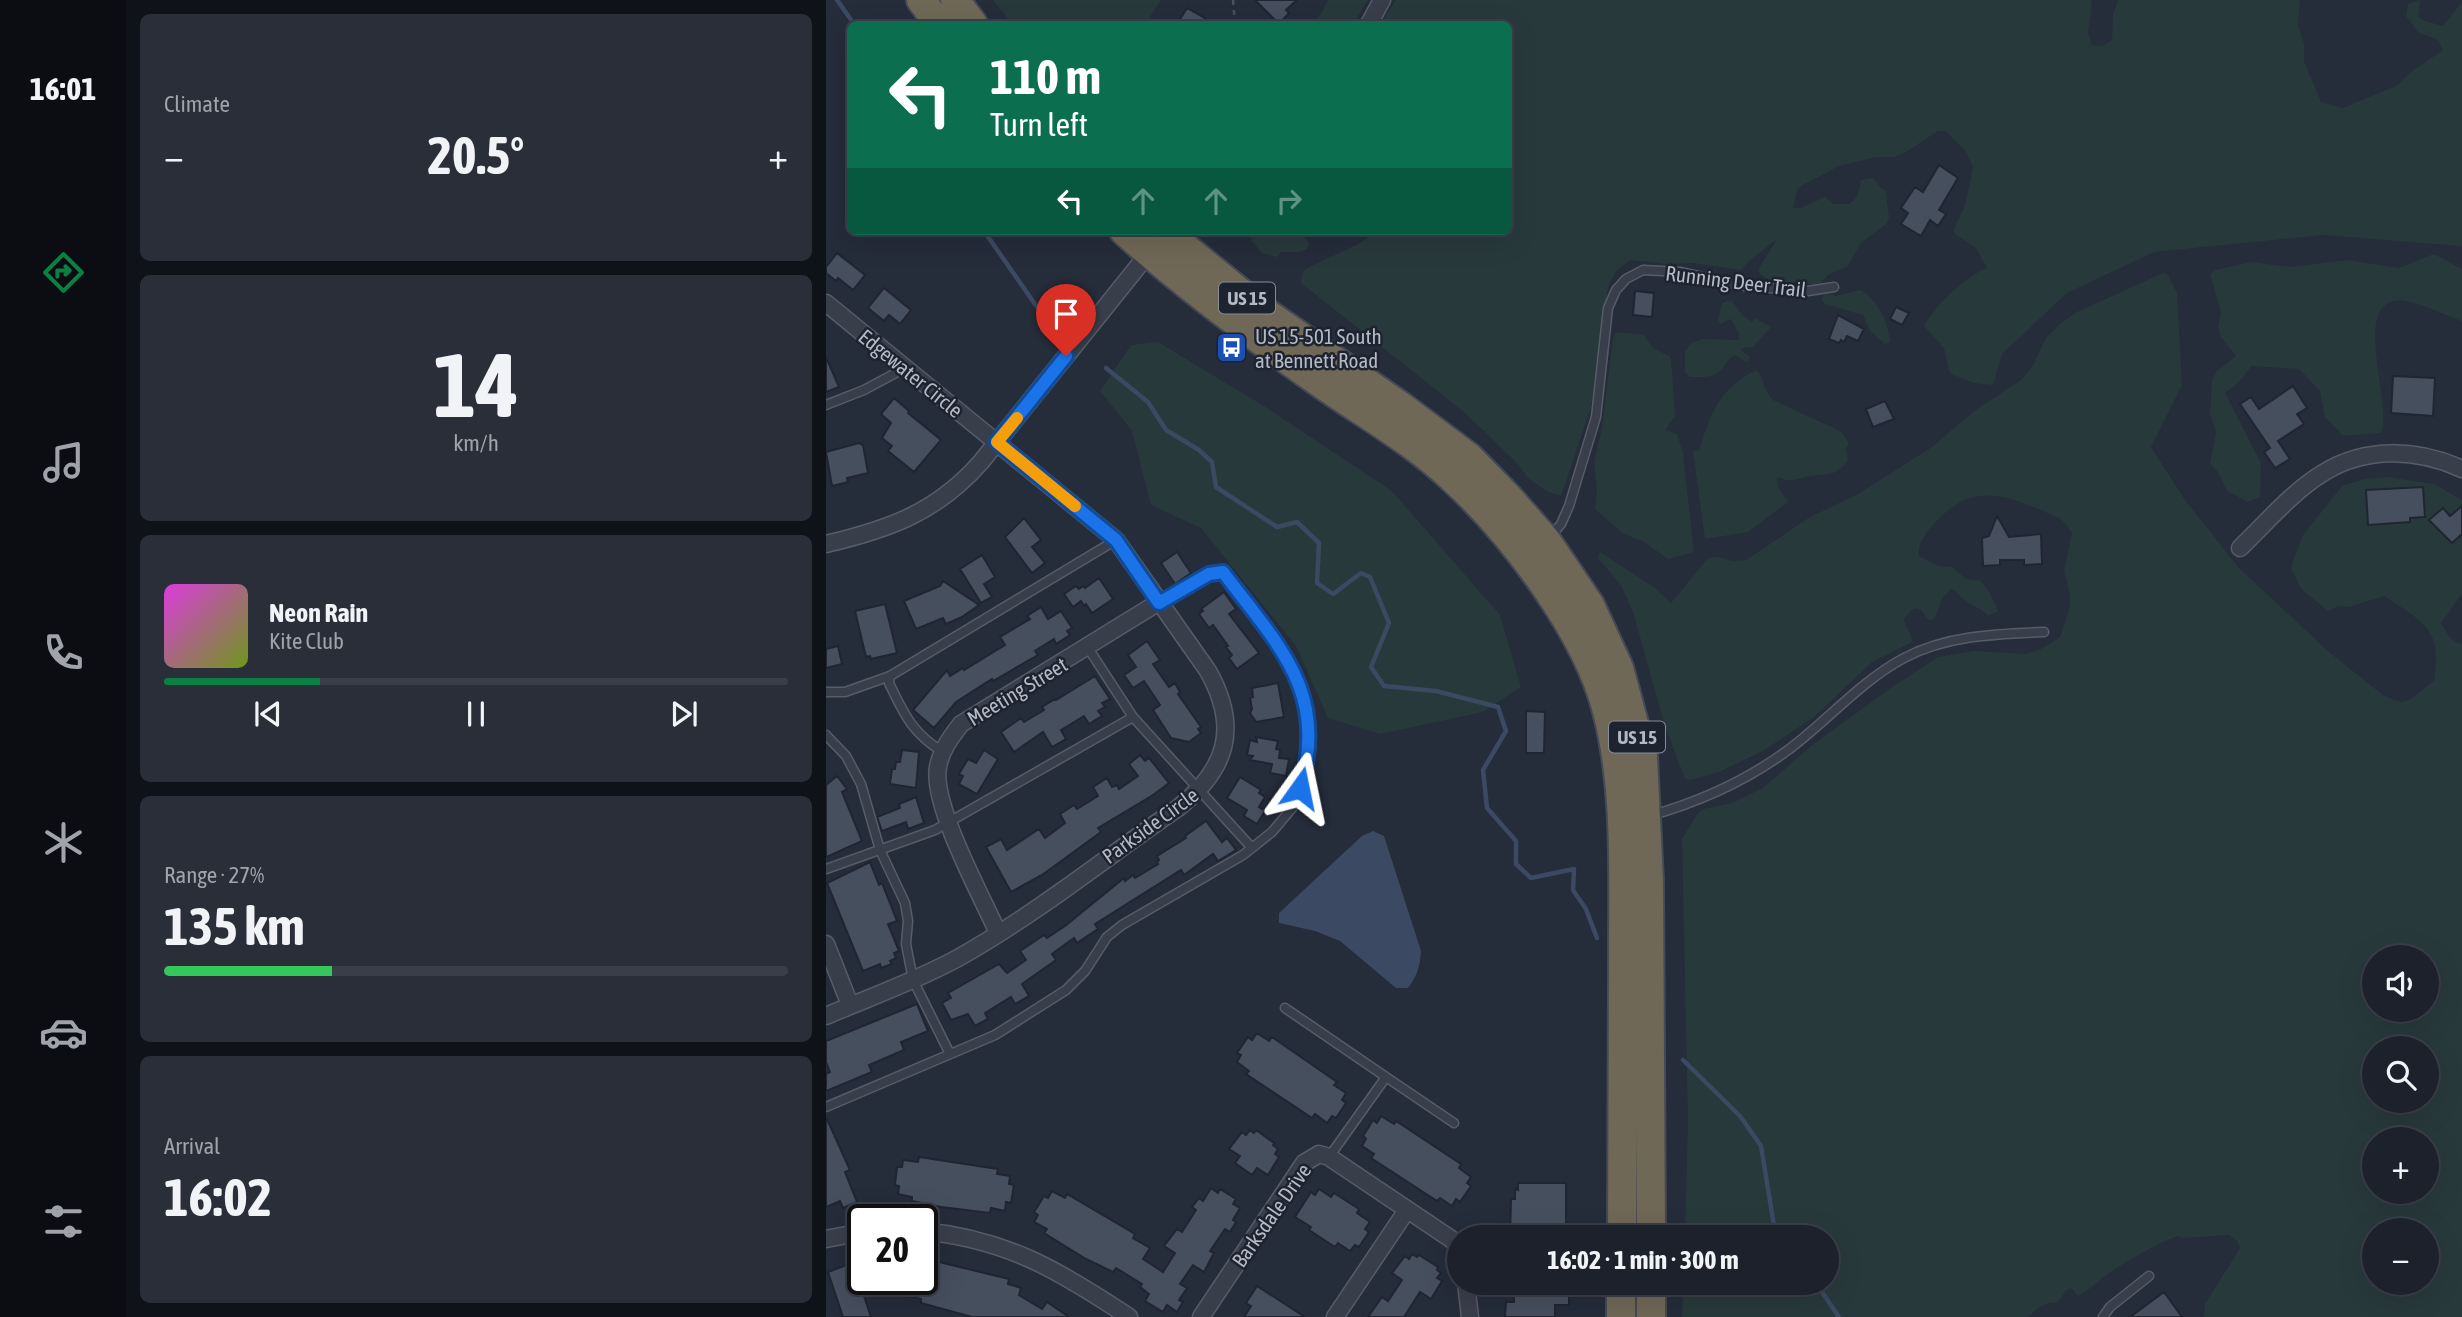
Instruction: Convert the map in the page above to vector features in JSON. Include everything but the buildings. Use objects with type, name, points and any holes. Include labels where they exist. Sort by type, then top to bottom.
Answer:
[{"type":"highway","points":[[921,0],[937,21]]},
{"type":"highway","points":[[955,0],[971,21]]},
{"type":"highway","name":"US 15","points":[[1162,237],[1469,457],[1546,540],[1590,604],[1619,668],[1643,757],[1649,881],[1651,1225]]},
{"type":"highway","name":"US 15","points":[[1162,237],[1256,338],[1390,429],[1452,477],[1502,530],[1569,620],[1607,710],[1616,762],[1623,886],[1622,1225]]},
{"type":"highway","points":[[1621,1295],[1621,1317]]},
{"type":"highway","points":[[1651,1295],[1651,1317]]},
{"type":"street","points":[[1371,21],[1382,0]]},
{"type":"street","points":[[826,544],[890,527],[934,505],[970,475],[1162,237]]},
{"type":"street","name":"Edgewater Circle","points":[[826,303],[997,442]]},
{"type":"street","name":"Parkside Circle","points":[[826,1016],[914,980],[998,933],[1201,790],[1211,776],[1224,743],[1223,706],[1208,671],[1116,540],[997,442]]},
{"type":"street","points":[[2240,548],[2323,473],[2350,460],[2387,452],[2416,454],[2445,461],[2462,469]]},
{"type":"street","name":"Meeting Street","points":[[998,933],[949,822],[938,789],[938,765],[943,752],[961,724],[1159,603]]},
{"type":"street","points":[[826,944],[850,1005]]},
{"type":"street","name":"Barksdale Drive","points":[[1201,1317],[1304,1163],[1319,1154],[1329,1157],[1447,1236]]},
{"type":"street","points":[[1335,1317],[1407,1210]]},
{"type":"street","points":[[938,1232],[981,1241],[1042,1263],[1129,1317]]},
{"type":"street","points":[[826,1239],[847,1235]]},
{"type":"street","points":[[1467,1295],[1470,1317]]},
{"type":"lane","name":"Running Deer Trail","points":[[1546,540],[1561,524],[1573,494],[1596,417],[1608,308],[1616,290],[1626,279],[1643,270],[1681,272],[1744,286],[1808,292],[1834,287]]},
{"type":"lane","points":[[826,405],[863,390],[905,368]]},
{"type":"lane","points":[[826,692],[845,692],[890,676],[1116,540]]},
{"type":"lane","points":[[826,1107],[995,1035],[1066,990],[1085,971],[1107,937],[1122,925],[1243,855],[1272,832],[1294,806],[1306,769],[1310,726],[1303,694],[1291,666],[1223,572],[1209,574],[1159,603]]},
{"type":"lane","points":[[1646,817],[1684,806],[1758,771],[1788,750],[1850,697],[1904,658],[1941,643],[1987,635],[2044,632]]},
{"type":"lane","points":[[1088,648],[1133,717],[1252,848]]},
{"type":"lane","points":[[890,676],[889,683],[909,723],[921,737],[943,752]]},
{"type":"lane","points":[[826,869],[949,822],[1133,717]]},
{"type":"lane","points":[[826,735],[846,756],[861,784],[880,850],[905,903],[908,922],[906,944],[914,980],[950,1054]]},
{"type":"lane","points":[[1285,1008],[1454,1122]]},
{"type":"lane","points":[[1329,1157],[1386,1077]]},
{"type":"lane","points":[[2103,1317],[2110,1307],[2149,1276]]},
{"type":"path","points":[[1233,0],[1236,21]]},
{"type":"shaded area","points":[[993,0],[1161,0],[1150,17],[1151,21],[1010,21]]},
{"type":"shaded area","points":[[1328,0],[1368,0],[1355,21],[1315,21]]},
{"type":"shaded area","points":[[1396,0],[2092,0],[2088,33],[2092,45],[2103,46],[2112,40],[2113,15],[2118,0],[2300,0],[2298,24],[2304,44],[2304,61],[2321,102],[2343,108],[2398,85],[2411,72],[2443,50],[2438,40],[2418,32],[2406,16],[2408,4],[2420,0],[2418,16],[2422,20],[2443,26],[2462,2],[2462,246],[2323,235],[2154,252],[2067,293],[2002,354],[1993,385],[1974,383],[1949,371],[1944,348],[1924,326],[1952,292],[1970,277],[1987,268],[1976,248],[1955,234],[1954,229],[1965,205],[1973,167],[1965,150],[1945,131],[1938,131],[1906,152],[1894,157],[1876,157],[1839,166],[1797,190],[1793,208],[1801,208],[1825,197],[1834,204],[1849,204],[1857,197],[1861,180],[1873,178],[1886,191],[1889,218],[1886,224],[1861,243],[1848,266],[1828,275],[1821,283],[1778,285],[1761,275],[1758,270],[1777,239],[1741,270],[1693,263],[1666,264],[1630,260],[1616,271],[1608,287],[1591,407],[1561,496],[1548,492],[1529,479],[1517,463],[1464,412],[1301,283],[1303,271],[1372,235],[1512,235],[1512,21],[1382,21]]},
{"type":"shaded area","points":[[1252,235],[1302,235],[1309,243],[1307,249],[1300,252],[1281,252],[1277,257],[1262,253],[1251,240]]},
{"type":"shaded area","points":[[2431,255],[2462,269],[2462,321],[2405,301],[2388,303],[2379,314],[2375,332],[2382,399],[2381,433],[2343,436],[2325,417],[2320,391],[2299,369],[2252,366],[2239,382],[2225,393],[2261,463],[2260,497],[2248,502],[2227,491],[2218,472],[2210,464],[2216,432],[2210,414],[2212,380],[2217,371],[2236,356],[2221,337],[2218,328],[2221,312],[2210,274],[2215,270],[2251,262],[2291,267],[2347,260],[2399,268]]},
{"type":"shaded area","points":[[2163,273],[2168,275],[2177,293],[2182,385],[2151,447],[2185,500],[2239,568],[2329,652],[2383,695],[2394,700],[2409,700],[2434,681],[2435,649],[2427,629],[2410,613],[2384,596],[2349,607],[2338,606],[2328,611],[2301,589],[2292,564],[2303,535],[2342,486],[2364,479],[2387,477],[2434,484],[2462,500],[2462,594],[2441,623],[2452,639],[2462,644],[2462,1317],[2204,1317],[2205,1304],[2240,1248],[2238,1242],[2229,1235],[2178,1236],[2127,1262],[2078,1296],[2071,1288],[2066,1290],[2058,1303],[2042,1306],[2029,1317],[1682,1317],[1683,1295],[1839,1295],[1839,1225],[1685,1225],[1688,1120],[1682,839],[1703,809],[1732,803],[1763,788],[1811,746],[1938,657],[1974,651],[2027,654],[2060,637],[2070,607],[2070,594],[2064,571],[2072,533],[2059,518],[2026,504],[1995,496],[1965,500],[1950,509],[1923,538],[1919,556],[1938,566],[1952,567],[1966,579],[1981,581],[1998,611],[1988,616],[1951,589],[1943,597],[1934,619],[1928,620],[1921,610],[1914,608],[1904,618],[1912,642],[1871,663],[1813,718],[1763,751],[1719,772],[1691,780],[1685,779],[1665,726],[1633,612],[1621,585],[1598,558],[1600,552],[1655,588],[1671,603],[1708,558],[1746,560],[1810,517],[1858,494],[1932,447],[1973,412],[2021,380],[2032,367],[2046,338],[2077,312]]},
{"type":"shaded area","points":[[1860,290],[1872,299],[1881,312],[1890,342],[1885,344],[1870,331],[1863,315],[1825,304],[1821,299],[1825,294],[1836,296]]},
{"type":"shaded area","points":[[1732,301],[1743,316],[1752,322],[1755,318],[1771,327],[1752,348],[1741,350],[1751,358],[1747,362],[1735,355],[1715,374],[1708,377],[1690,377],[1685,372],[1685,352],[1691,343],[1703,339],[1739,340],[1739,334],[1731,319],[1720,324],[1718,320],[1722,303]]},
{"type":"shaded area","points":[[1617,332],[1644,335],[1653,348],[1671,357],[1675,416],[1665,430],[1677,434],[1683,453],[1694,552],[1668,559],[1644,542],[1622,533],[1595,509],[1597,491],[1594,461],[1602,429],[1612,346]]},
{"type":"shaded area","points":[[1158,342],[1264,406],[1392,491],[1500,615],[1521,687],[1483,712],[1380,734],[1328,718],[1296,646],[1201,528],[1151,505],[1132,431],[1100,391],[1131,345]]},
{"type":"shaded area","points":[[1757,370],[1773,400],[1842,432],[1849,443],[1846,449],[1848,461],[1839,470],[1831,473],[1791,480],[1777,477],[1778,487],[1788,502],[1748,532],[1705,539],[1693,451],[1699,451],[1712,414],[1725,393]]},
{"type":"water","points":[[1373,831],[1384,836],[1421,951],[1418,971],[1408,988],[1396,988],[1340,941],[1315,931],[1279,923],[1279,913],[1362,836]]},
{"type":"waterway","points":[[837,0],[852,21]]},
{"type":"waterway","points":[[987,235],[1044,317]]},
{"type":"waterway","points":[[1106,368],[1148,402],[1166,430],[1199,450],[1212,462],[1216,487],[1277,527],[1297,522],[1319,543],[1317,583],[1333,594],[1361,573],[1370,577],[1389,623],[1371,667],[1384,686],[1436,691],[1498,707],[1506,731],[1483,770],[1487,808],[1516,841],[1516,864],[1531,878],[1574,869],[1573,890],[1586,909],[1597,938]]},
{"type":"waterway","points":[[1683,1060],[1740,1116],[1761,1146],[1774,1225]]},
{"type":"waterway","points":[[1824,1295],[1839,1317]]},
{"type":"slow traffic","points":[[1017,418],[997,442],[1075,506]]},
{"type":"place","name":"US 15-501 South at Bennett Road","points":[[1232,348]]},
{"type":"route","points":[[1066,356],[997,442],[1116,540],[1159,603],[1209,574],[1223,572],[1291,666],[1303,694],[1310,726],[1306,769],[1300,788]]}]
